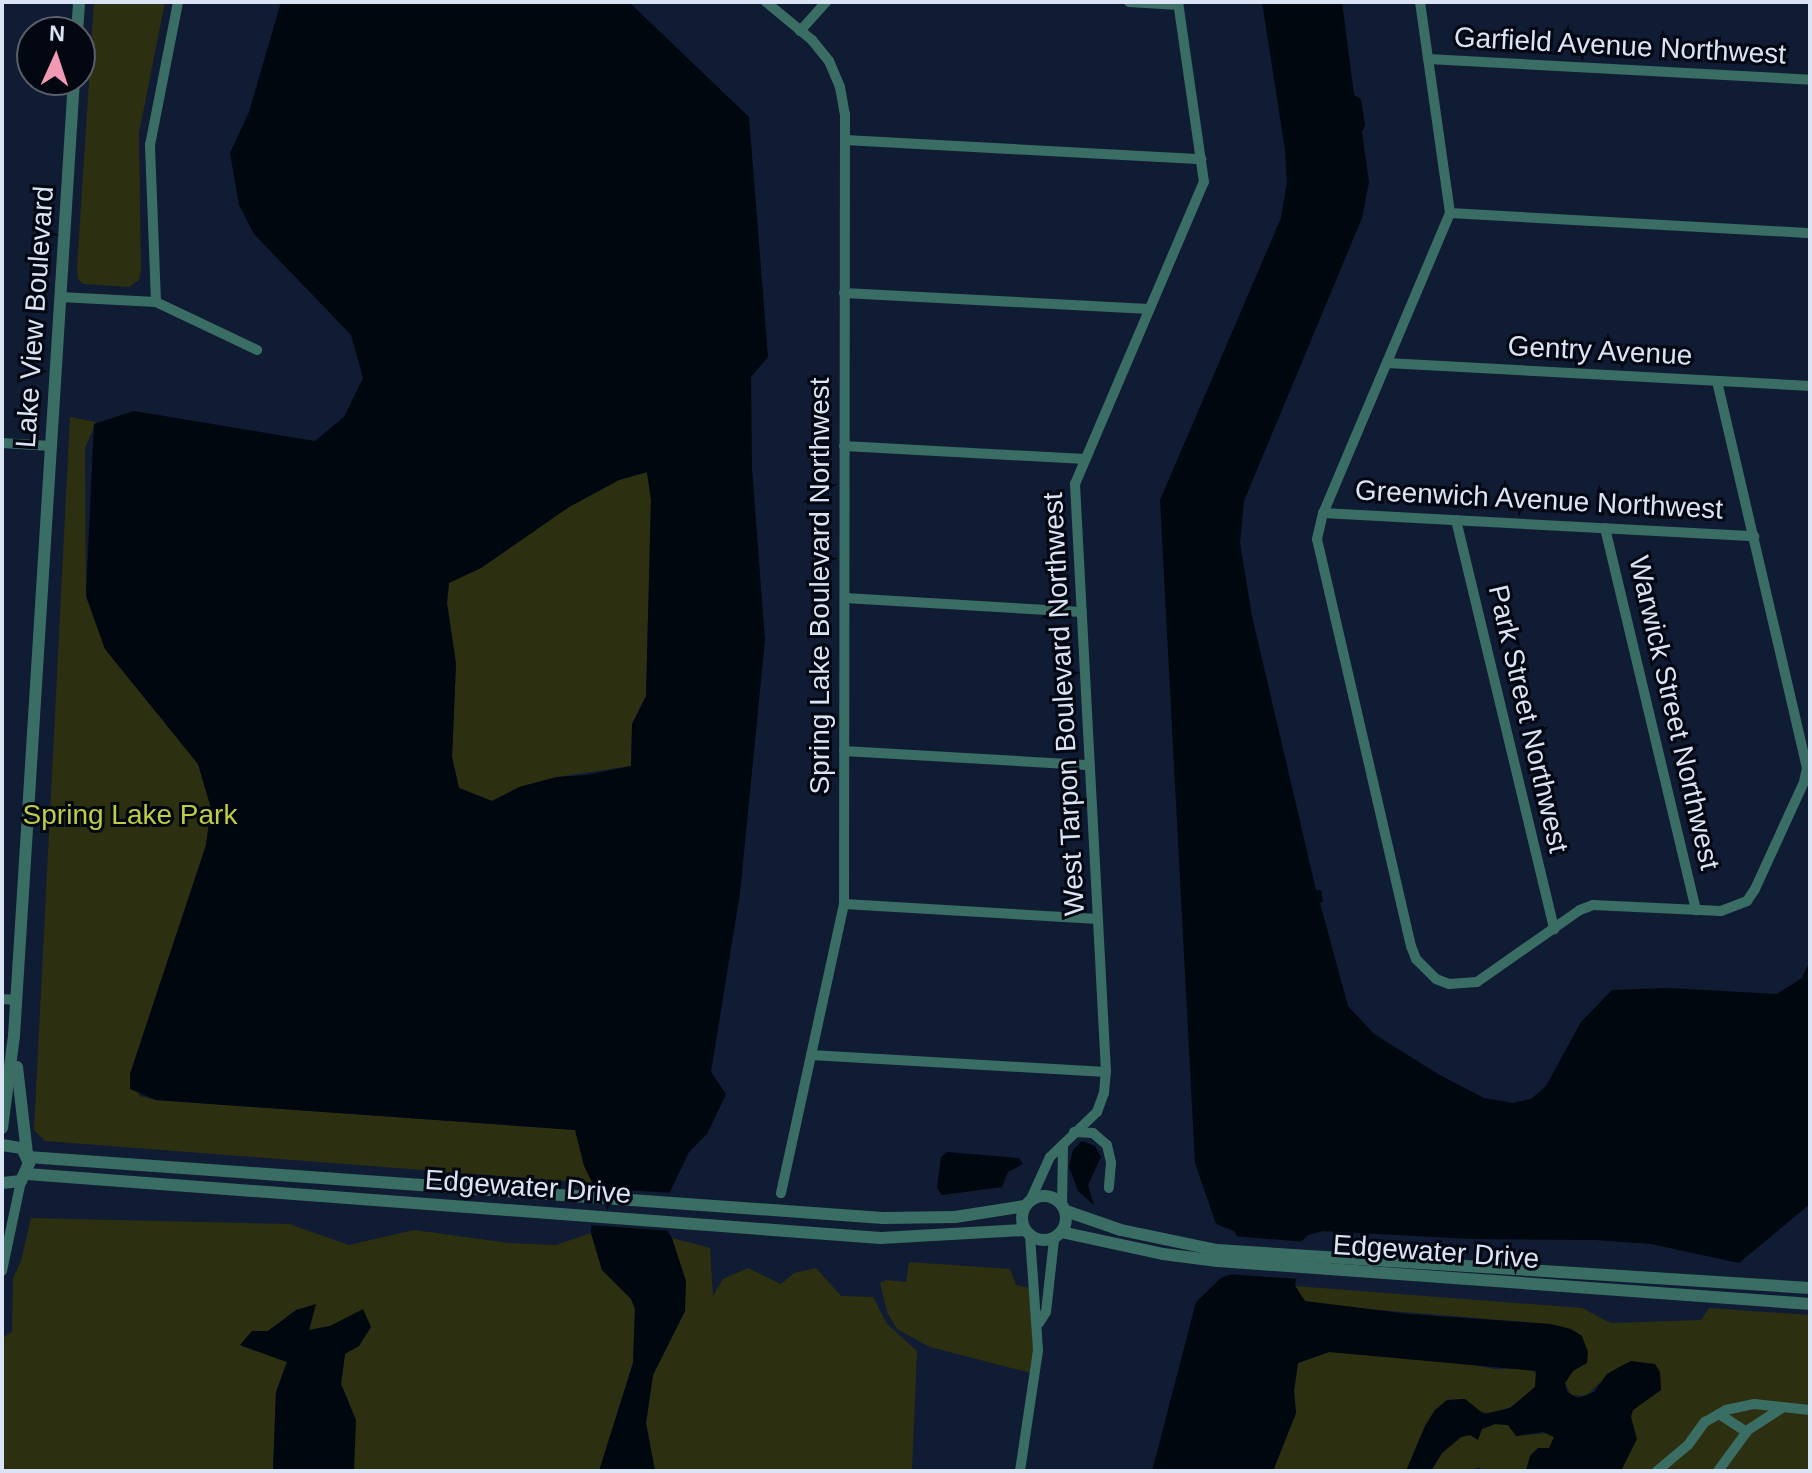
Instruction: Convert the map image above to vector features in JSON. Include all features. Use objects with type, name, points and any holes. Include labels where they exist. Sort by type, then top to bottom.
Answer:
[{"type":"street","points":[[156,302],[150,145],[178,2]]},
{"type":"street","name":"Spring Lake Boulevard Northwest","points":[[766,2],[821,50],[836,74],[843,100],[845,140],[844,904],[781,1193]]},
{"type":"street","points":[[800,31],[826,2]]},
{"type":"street","points":[[1129,2],[1178,3]]},
{"type":"street","points":[[1420,2],[1450,213],[1323,513],[1318,553],[1416,959],[1436,979],[1449,984],[1477,982],[1593,905],[1721,911],[1747,901],[1804,782],[1807,768],[1717,381]]},
{"type":"street","name":"West Tarpon Boulevard Northwest","points":[[1027,1203],[1050,1157],[1097,1112],[1106,1072],[1075,484],[1204,182],[1178,3]]},
{"type":"street","name":"Garfield Avenue Northwest","points":[[1428,59],[1810,80]]},
{"type":"street","name":"Lake View Boulevard","points":[[2,1128],[14,1036],[73,96]]},
{"type":"street","points":[[845,140],[1201,159]]},
{"type":"street","points":[[1450,213],[1810,233]]},
{"type":"street","points":[[844,293],[1149,309]]},
{"type":"street","points":[[60,297],[156,302],[257,350]]},
{"type":"street","name":"Gentry Avenue","points":[[1387,363],[1810,386]]},
{"type":"street","points":[[2,443],[51,446]]},
{"type":"street","points":[[844,446],[1085,459]]},
{"type":"street","name":"Greenwich Avenue Northwest","points":[[1323,513],[1754,536]]},
{"type":"street","name":"Park Street Northwest","points":[[1456,520],[1554,929]]},
{"type":"street","name":"Warwick Street Northwest","points":[[1605,528],[1696,910]]},
{"type":"street","points":[[845,598],[1082,612]]},
{"type":"street","points":[[844,751],[1090,765]]},
{"type":"street","points":[[844,904],[1098,919]]},
{"type":"street","points":[[2,999],[16,1000]]},
{"type":"street","name":"Lake View Boulevard","points":[[14,1036],[28,1155],[24,1178]]},
{"type":"street","points":[[811,1055],[1106,1072]]},
{"type":"street","points":[[1074,1132],[1093,1133],[1107,1145],[1111,1163],[1109,1188]]},
{"type":"street","name":"Edgewater Drive","points":[[2,1145],[17,1145],[28,1155],[469,1191],[912,1219],[1027,1203]]},
{"type":"street","points":[[1020,1471],[1039,1323],[1046,1312],[1057,1236],[1066,1224],[1063,1145]]},
{"type":"street","points":[[2,1271],[24,1178]]},
{"type":"street","name":"Edgewater Drive","points":[[2,1183],[24,1178],[896,1238],[1028,1233]]},
{"type":"street","points":[[345,1198],[355,1192],[451,1198],[464,1197],[469,1191]]},
{"type":"street","points":[[1039,1323],[1033,1313],[1028,1233],[1022,1218],[1027,1203],[1047,1196],[1064,1208]]},
{"type":"street","name":"Edgewater Drive","points":[[1064,1208],[1121,1230],[1218,1256]]},
{"type":"street","points":[[1028,1233],[1042,1240],[1057,1236]]},
{"type":"street","name":"Edgewater Drive","points":[[1057,1236],[1163,1254],[1319,1263],[1810,1304]]},
{"type":"street","name":"Edgewater Drive","points":[[1319,1263],[1810,1288]]},
{"type":"street","points":[[1657,1471],[1688,1445],[1705,1422],[1719,1414],[1754,1404],[1810,1410]]},
{"type":"street","points":[[1718,1471],[1747,1432],[1784,1407]]},
{"type":"street","points":[[1719,1414],[1747,1432]]},
{"type":"green space","points":[[94,2],[165,2],[139,133],[141,270],[139,280],[129,287],[83,284],[78,279],[88,96],[96,96],[96,16],[93,16]]},
{"type":"green space","name":"Spring Lake Park","points":[[70,417],[96,422],[85,448],[86,596],[105,649],[198,764],[211,808],[206,845],[130,1074],[140,1096],[156,1100],[575,1130],[592,1183],[45,1141],[34,1130]]},
{"type":"green space","points":[[647,472],[651,500],[646,696],[632,724],[631,766],[557,777],[519,787],[492,801],[459,788],[452,757],[456,664],[447,603],[449,582],[481,568],[569,507],[619,480]]},
{"type":"green space","points":[[31,1218],[289,1224],[349,1245],[414,1230],[509,1243],[556,1245],[591,1233],[602,1270],[631,1299],[635,1309],[633,1363],[599,1471],[354,1471],[349,1402],[341,1384],[345,1353],[359,1346],[363,1310],[330,1326],[309,1330],[315,1305],[296,1310],[241,1346],[287,1362],[276,1392],[273,1471],[2,1471],[2,1338],[12,1332],[13,1278],[21,1261]]},
{"type":"green space","points":[[672,1238],[710,1248],[713,1296],[723,1279],[748,1268],[781,1284],[794,1273],[816,1268],[841,1296],[873,1297],[887,1324],[917,1351],[912,1471],[655,1471],[646,1423],[653,1375],[685,1311]]},
{"type":"green space","points":[[909,1262],[1010,1269],[1016,1285],[1029,1288],[1035,1374],[930,1347],[897,1329],[887,1312],[880,1283],[886,1280],[906,1282]]},
{"type":"green space","points":[[1295,1286],[1582,1308],[1611,1323],[1701,1320],[1709,1308],[1810,1315],[1810,1471],[1600,1471],[1633,1410],[1651,1395],[1599,1383],[1586,1396],[1571,1395],[1565,1383],[1573,1371],[1525,1322],[1320,1305],[1305,1301]]},
{"type":"green space","points":[[1329,1352],[1454,1361],[1494,1369],[1532,1368],[1538,1378],[1535,1387],[1518,1404],[1493,1414],[1477,1411],[1465,1399],[1447,1400],[1435,1410],[1425,1426],[1406,1471],[1273,1471],[1296,1413],[1294,1391],[1298,1363]]},
{"type":"green space","points":[[1495,1424],[1508,1425],[1517,1436],[1550,1433],[1554,1437],[1553,1443],[1549,1448],[1538,1448],[1530,1456],[1526,1471],[1482,1471],[1479,1467],[1468,1471],[1431,1471],[1442,1453],[1461,1437]]},
{"type":"shaded area","points":[[281,2],[629,2],[749,117],[768,357],[751,377],[752,468],[765,640],[740,893],[711,1072],[726,1094],[707,1134],[689,1152],[667,1198],[662,1222],[672,1238],[686,1281],[685,1311],[653,1375],[646,1423],[655,1471],[599,1471],[633,1363],[635,1309],[631,1299],[602,1270],[591,1233],[594,1186],[584,1166],[575,1130],[156,1100],[130,1089],[130,1074],[206,845],[211,808],[198,764],[105,649],[86,596],[94,424],[134,411],[315,441],[344,417],[363,378],[351,335],[254,234],[239,205],[230,153],[249,112]],"holes":[[[647,472],[651,500],[646,696],[632,724],[631,766],[557,777],[519,787],[492,801],[459,788],[452,757],[456,664],[447,603],[449,583],[481,568],[569,507],[619,480]]]},
{"type":"shaded area","points":[[1262,2],[1342,2],[1354,95],[1361,99],[1365,125],[1362,132],[1369,182],[1362,218],[1244,501],[1240,543],[1252,616],[1316,890],[1321,890],[1323,901],[1320,903],[1348,1006],[1374,1034],[1438,1074],[1484,1098],[1513,1103],[1531,1099],[1546,1086],[1581,1022],[1612,990],[1668,988],[1777,994],[1802,978],[1810,961],[1810,1204],[1739,1263],[1651,1244],[1595,1240],[1471,1239],[1323,1231],[1308,1235],[1301,1242],[1295,1286],[1305,1301],[1408,1314],[1551,1324],[1571,1329],[1582,1336],[1588,1352],[1587,1363],[1573,1371],[1565,1383],[1567,1392],[1578,1398],[1594,1392],[1607,1374],[1631,1361],[1655,1364],[1660,1372],[1661,1390],[1633,1410],[1631,1417],[1637,1439],[1621,1471],[1526,1471],[1530,1456],[1538,1448],[1549,1448],[1554,1437],[1543,1432],[1516,1436],[1508,1425],[1495,1424],[1482,1429],[1478,1440],[1470,1435],[1461,1437],[1442,1453],[1431,1471],[1406,1471],[1425,1426],[1435,1410],[1447,1400],[1465,1399],[1484,1414],[1510,1408],[1535,1387],[1536,1371],[1329,1352],[1298,1363],[1294,1391],[1296,1413],[1273,1471],[1152,1471],[1196,1302],[1221,1278],[1234,1273],[1238,1238],[1234,1231],[1216,1224],[1195,1163],[1160,500],[1281,218],[1287,182],[1285,150]]},
{"type":"shaded area","points":[[1082,1141],[1095,1146],[1101,1157],[1088,1185],[1094,1205],[1078,1191],[1069,1167],[1073,1150]]},
{"type":"shaded area","points":[[947,1152],[1019,1158],[1023,1164],[1008,1172],[1002,1187],[942,1195],[937,1188],[941,1157]]},
{"type":"shaded area","points":[[316,1304],[309,1330],[330,1326],[363,1309],[371,1327],[359,1346],[345,1354],[341,1384],[356,1420],[354,1471],[273,1471],[276,1392],[287,1362],[240,1345],[252,1331],[268,1331],[296,1310]]},
{"type":"pier","points":[[590,1188],[674,1193],[667,1222],[673,1231],[587,1225]]},
{"type":"pier","points":[[1232,1236],[1307,1242],[1299,1279],[1226,1274],[1235,1260]]}]
